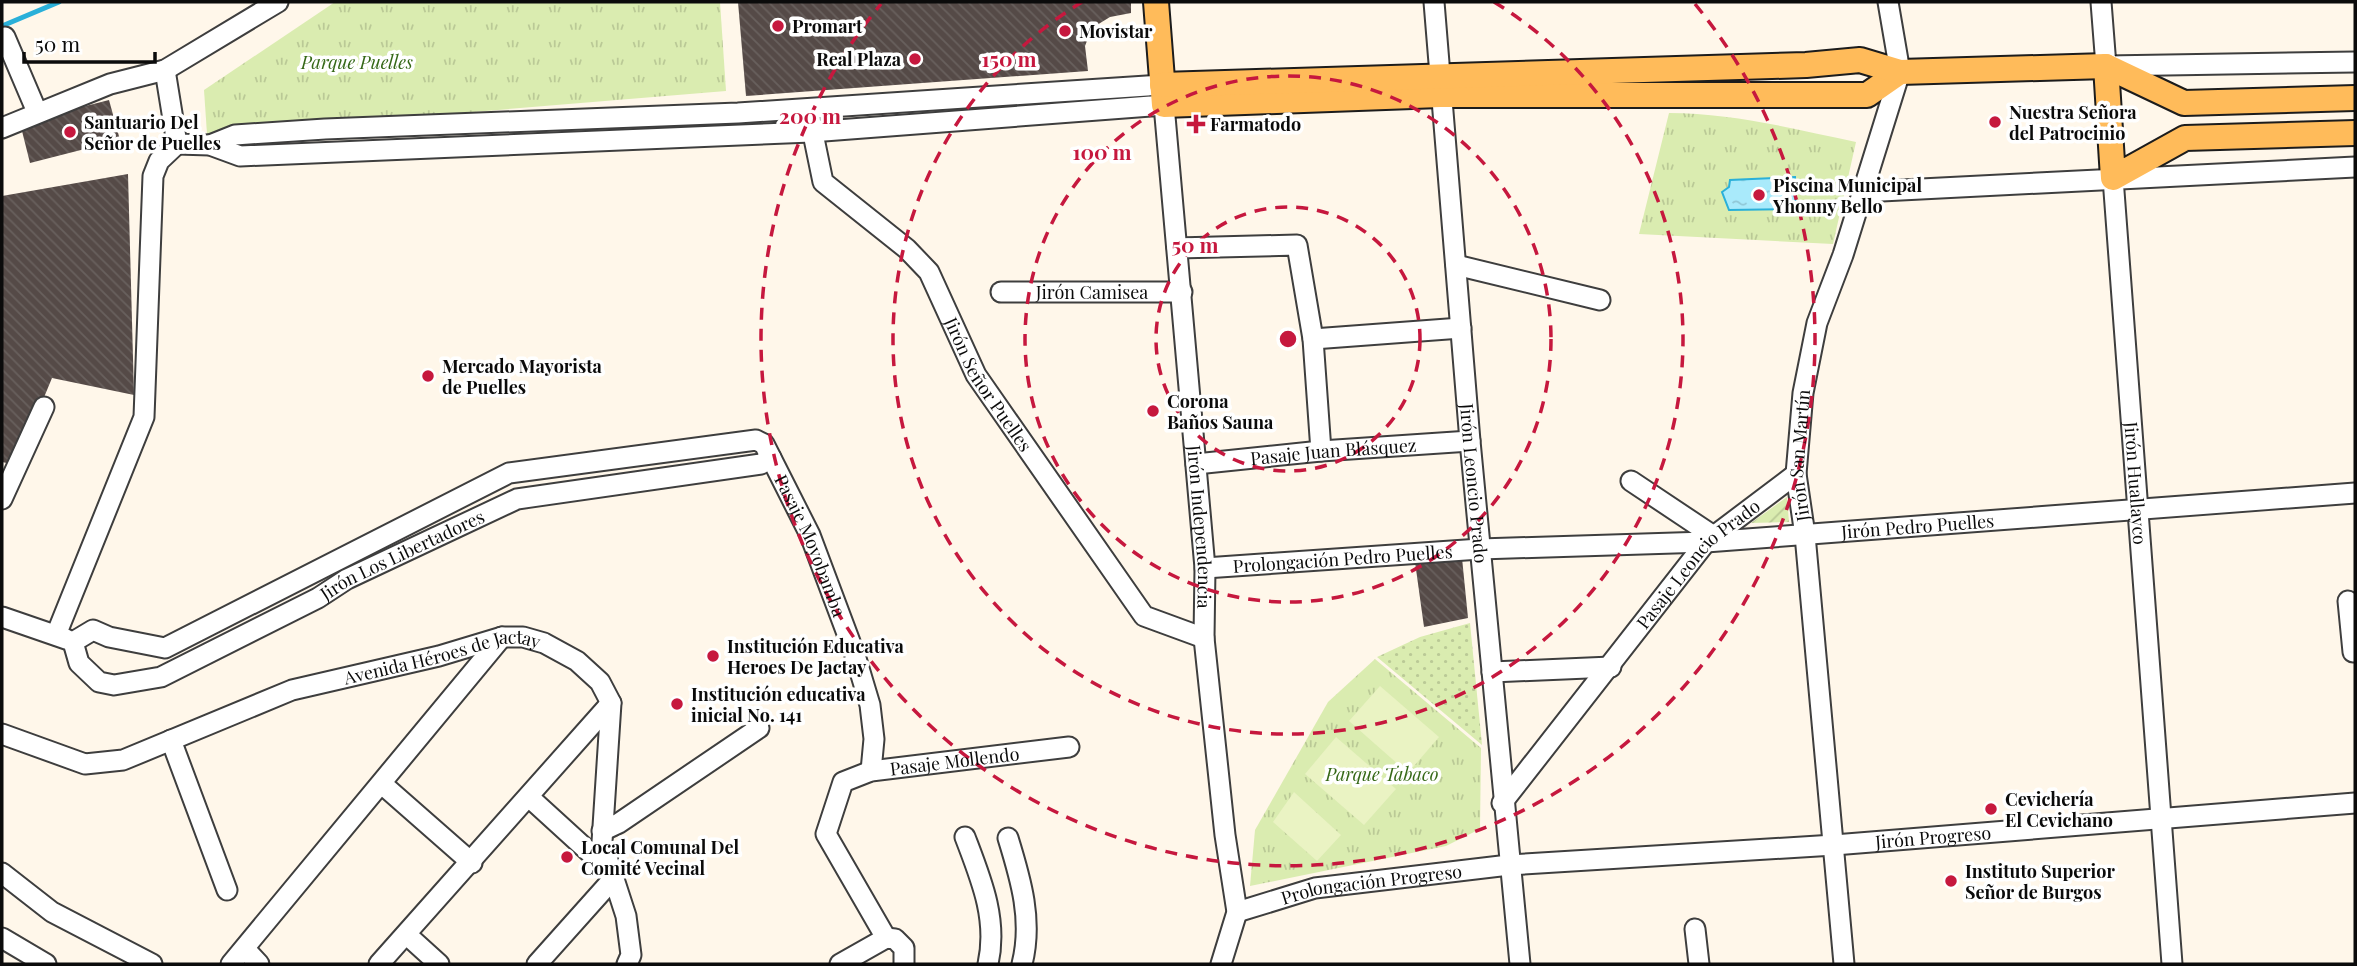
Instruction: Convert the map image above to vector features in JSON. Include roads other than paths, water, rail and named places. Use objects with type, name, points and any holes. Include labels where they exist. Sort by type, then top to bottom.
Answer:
[{"type":"main road","name":"Jirón Independencia","points":[[1156,2],[1163,95]]},
{"type":"main road","points":[[1163,95],[1439,84],[1860,60],[1900,72],[2106,66],[2184,103],[2355,98]]},
{"type":"main road","name":"Jirón Huallayco","points":[[2106,66],[2113,178]]},
{"type":"main road","points":[[1439,84],[1867,95],[1900,72]]},
{"type":"main road","points":[[2113,178],[2185,138],[2355,133]]},
{"type":"street","points":[[2,128],[110,84],[165,70],[278,2]]},
{"type":"street","name":"Jirón Leoncio Prado","points":[[1434,2],[1469,441],[1502,803],[1521,964]]},
{"type":"street","name":"Jirón San Martín","points":[[1844,964],[1805,535],[1796,474],[1803,393],[1817,323],[1900,72],[1888,2]]},
{"type":"street","name":"Jirón Huallayco","points":[[2101,2],[2106,66]]},
{"type":"street","points":[[5,37],[37,112]]},
{"type":"street","points":[[2106,66],[2355,62]]},
{"type":"street","points":[[165,70],[177,144]]},
{"type":"street","points":[[210,145],[235,135],[325,129],[1163,95]]},
{"type":"street","points":[[2,617],[65,638],[144,417],[153,176],[159,161],[177,144],[210,145],[240,156],[811,132],[1163,95]]},
{"type":"street","name":"Jirón Independencia","points":[[1163,95],[1205,568],[1203,638],[1225,835],[1237,912],[1221,964]]},
{"type":"street","name":"Jirón Señor Puelles","points":[[810,108],[811,132],[823,182],[907,249],[929,272],[976,375],[1144,616],[1203,638]]},
{"type":"street","points":[[1862,192],[2355,167]]},
{"type":"street","name":"Jirón Huallayco","points":[[2113,178],[2172,964]]},
{"type":"street","points":[[1177,248],[1297,245],[1313,339],[1321,450]]},
{"type":"street","points":[[1456,265],[1600,300]]},
{"type":"street","name":"Jirón Camisea","points":[[1001,292],[1182,292]]},
{"type":"street","points":[[1313,339],[1461,328]]},
{"type":"street","points":[[2,499],[44,407]]},
{"type":"street","name":"Jirón Los Libertadores","points":[[756,440],[767,451],[761,464],[517,499],[347,579],[318,598],[161,677],[114,685],[99,682],[79,663],[65,638],[93,631],[109,637],[165,648],[509,473],[695,446],[756,440]]},
{"type":"street","name":"Pasaje Juan Blásquez","points":[[1196,464],[1321,450],[1469,441]]},
{"type":"street","name":"Pasaje Moyobamba","points":[[767,451],[810,535],[855,655],[870,705],[874,739],[871,771]]},
{"type":"street","name":"Pasaje Leoncio Prado","points":[[1502,803],[1611,667],[1709,538],[1796,474]]},
{"type":"street","points":[[1631,481],[1709,538]]},
{"type":"street","name":"Jirón Pedro Puelles","points":[[1480,549],[1805,535],[2355,493]]},
{"type":"street","name":"Prolongación Pedro Puelles","points":[[1205,568],[1480,549]]},
{"type":"street","points":[[2351,613],[2353,652]]},
{"type":"street","points":[[231,964],[502,637]]},
{"type":"street","name":"Avenida Héroes de Jactay","points":[[2,734],[85,764],[123,760],[292,690],[439,656],[502,637],[523,637],[544,643],[577,661],[600,682],[611,703]]},
{"type":"street","points":[[1492,672],[1611,667]]},
{"type":"street","points":[[379,964],[530,798],[611,703]]},
{"type":"street","points":[[611,703],[603,848],[626,916],[632,961]]},
{"type":"street","points":[[602,831],[619,824],[759,727]]},
{"type":"street","points":[[171,740],[227,890]]},
{"type":"street","name":"Pasaje Mollendo","points":[[886,938],[825,834],[843,782],[871,771],[1069,747]]},
{"type":"street","points":[[382,784],[472,863]]},
{"type":"street","points":[[530,798],[611,875]]},
{"type":"street","name":"Jirón Progreso","points":[[1509,865],[1834,845],[2355,803]]},
{"type":"street","points":[[965,837],[985,889],[992,920],[988,964]]},
{"type":"street","points":[[1009,838],[1026,894],[1025,951],[1022,964]]},
{"type":"street","name":"Prolongación Progreso","points":[[1237,912],[1315,888],[1509,865]]},
{"type":"street","points":[[2,873],[52,912],[152,964]]},
{"type":"street","points":[[537,964],[611,875]]},
{"type":"street","points":[[1695,929],[1699,964]]},
{"type":"street","points":[[407,936],[439,964]]},
{"type":"street","points":[[2,938],[46,964]]},
{"type":"street","points":[[843,963],[886,938],[895,939],[904,948],[904,964]]},
{"type":"street","points":[[245,949],[259,964]]},
{"type":"water","name":"Piscina Municipal Yhonny Bello","points":[[1795,177],[1796,209],[1729,210],[1722,192],[1729,187],[1730,180]]},
{"type":"waterway","points":[[2,26],[59,2]]},
{"type":"place","name":"Promart","points":[[778,26]]},
{"type":"place","name":"Movistar","points":[[1065,31]]},
{"type":"place","name":"Real Plaza","points":[[915,59]]},
{"type":"place","name":"Nuestra Señora del Patrocinio","points":[[1995,122]]},
{"type":"place","name":"Farmatodo","points":[[1196,124]]},
{"type":"place","name":"Santuario Del Señor de Puelles","points":[[70,132]]},
{"type":"place","name":"Piscina Municipal Yhonny Bello","points":[[1759,195]]},
{"type":"place","name":"Mercado Mayorista de Puelles","points":[[428,376]]},
{"type":"place","name":"Corona Baños Sauna","points":[[1153,411]]},
{"type":"place","name":"Institución Educativa Heroes De Jactay","points":[[713,656]]},
{"type":"place","name":"Institución educativa inicial No. 141","points":[[677,704]]},
{"type":"place","name":"Cevichería El Cevichano","points":[[1991,809]]},
{"type":"place","name":"Local Comunal Del Comité Vecinal","points":[[567,857]]},
{"type":"place","name":"Instituto Superior Señor de Burgos","points":[[1951,881]]},
{"type":"park label","name":"Parque Puelles","points":[[357,62]]},
{"type":"park label","name":"Parque Tabaco","points":[[1382,774]]}]
